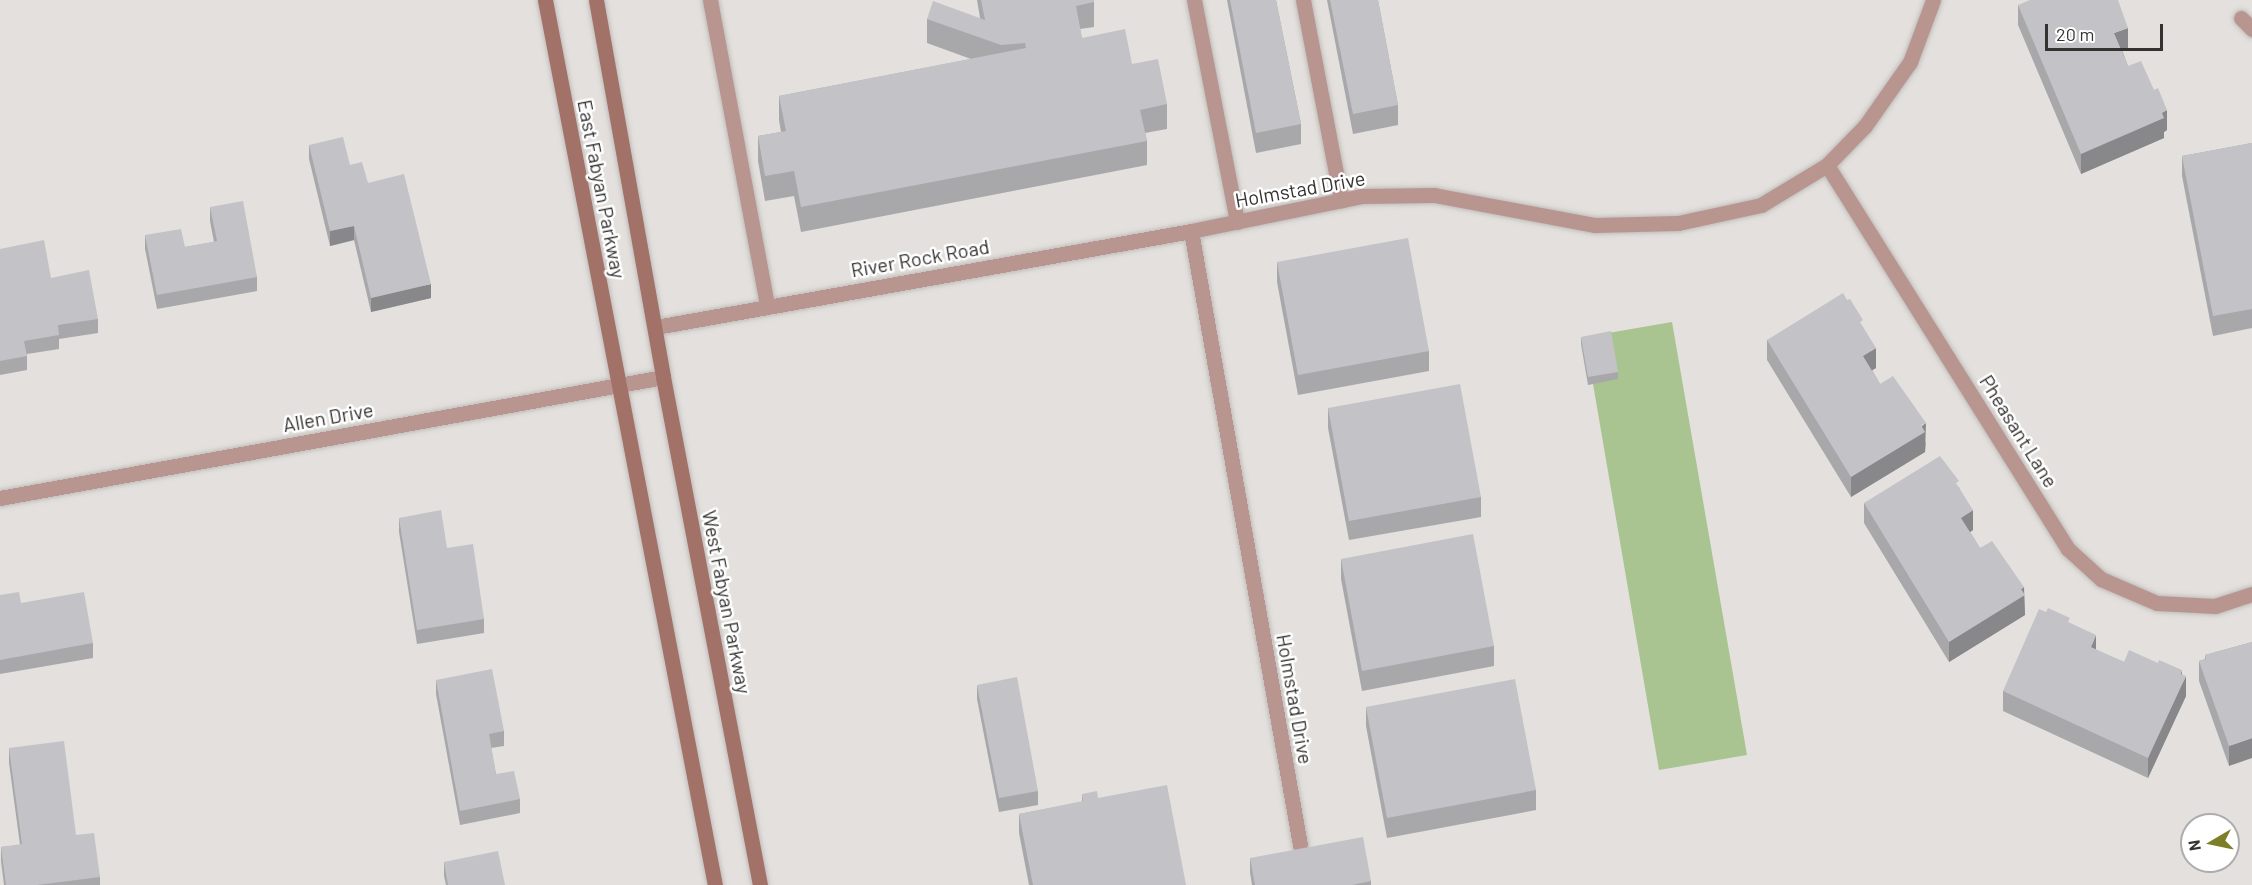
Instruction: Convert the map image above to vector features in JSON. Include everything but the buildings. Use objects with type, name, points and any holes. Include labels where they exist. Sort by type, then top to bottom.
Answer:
[{"type":"main road","name":"East Fabyan Parkway","points":[[546,0],[618,385]]},
{"type":"main road","name":"East Fabyan Parkway","points":[[596,0],[656,327]]},
{"type":"main road","name":"West Fabyan Parkway","points":[[656,327],[663,377],[760,885]]},
{"type":"main road","points":[[618,385],[715,885]]},
{"type":"street","points":[[710,0],[767,306]]},
{"type":"street","points":[[1194,0],[1236,222]]},
{"type":"street","points":[[1303,0],[1341,200]]},
{"type":"street","name":"Holmstad Drive","points":[[1300,845],[1191,231],[1362,196],[1434,195],[1595,225],[1677,223],[1761,205],[1827,165],[1865,126],[1910,62],[1933,0]]},
{"type":"street","name":"Pheasant Lane","points":[[1827,165],[2068,549],[2101,579],[2157,603],[2215,606],[2252,594]]},
{"type":"street","name":"River Rock Road","points":[[656,327],[1191,231]]},
{"type":"street","name":"Allen Drive","points":[[0,498],[663,377]]},
{"type":"green space","points":[[1672,322],[1747,755],[1659,770],[1585,337]]}]
